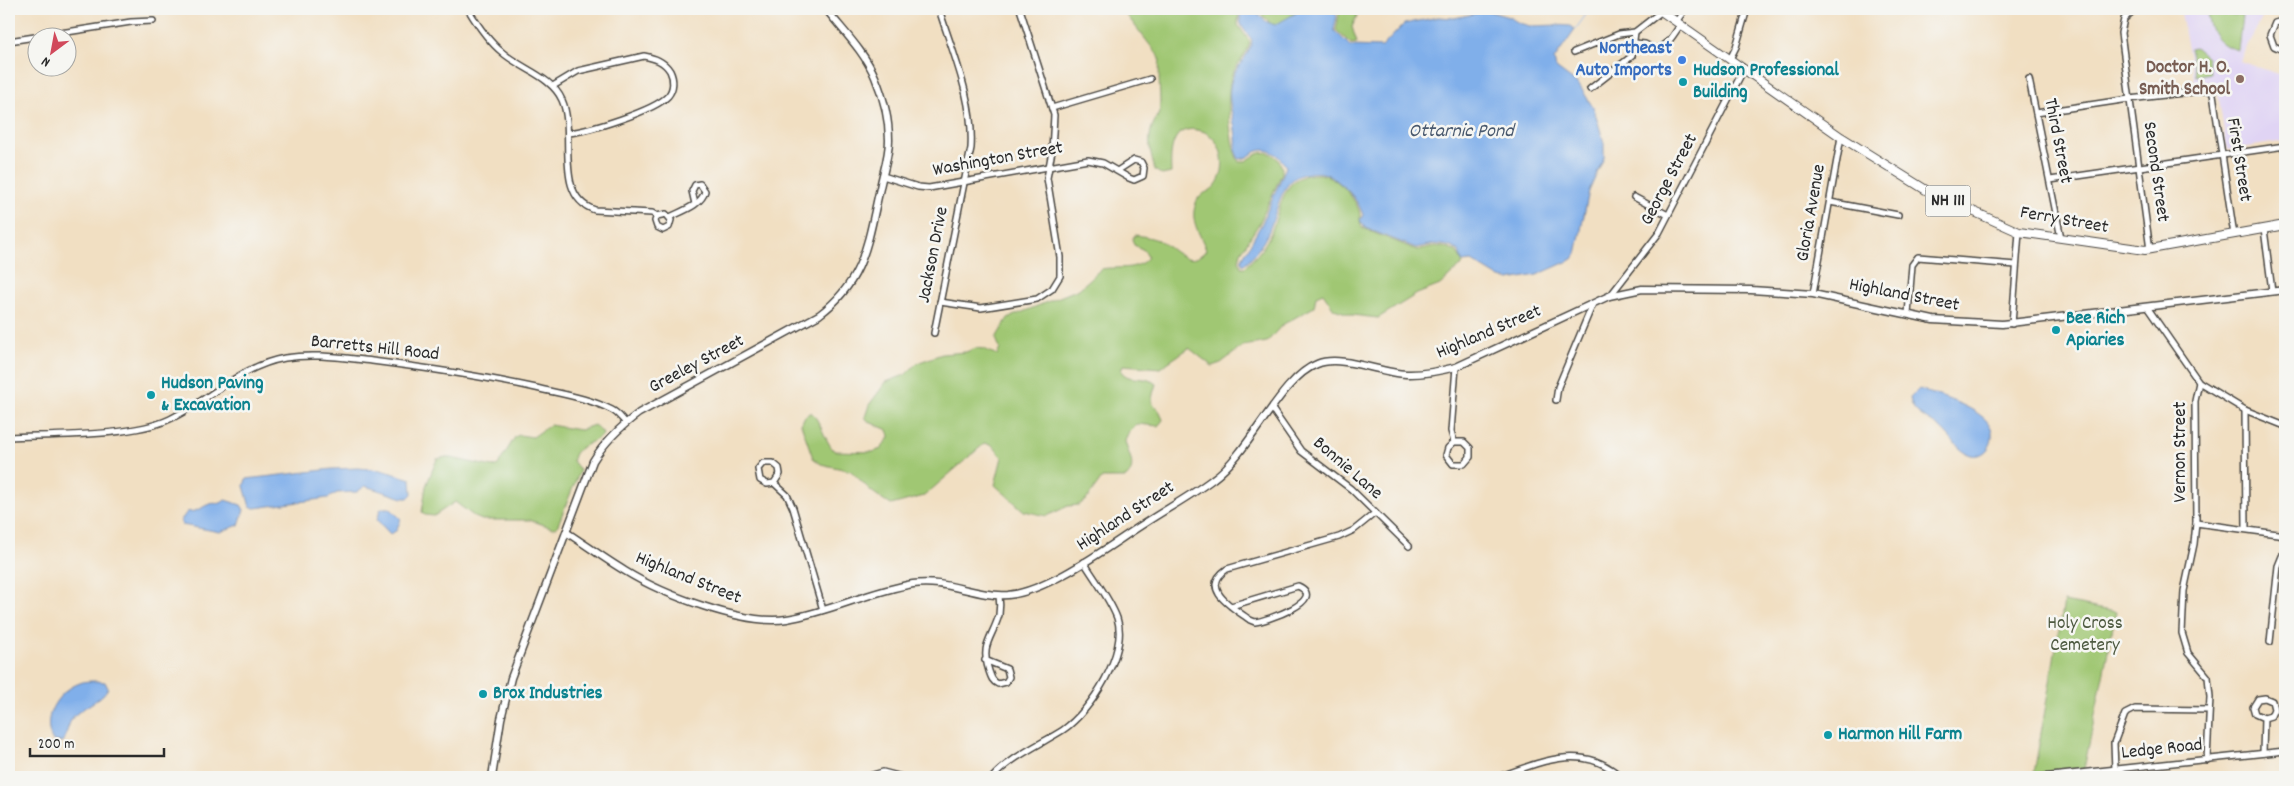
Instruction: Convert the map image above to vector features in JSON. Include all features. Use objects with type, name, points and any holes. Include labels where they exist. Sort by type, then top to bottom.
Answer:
[{"type":"main road","name":"Ferry Street","points":[[1660,10],[1841,137],[1933,194],[2019,232],[2150,250],[2285,225]]},
{"type":"street","points":[[468,9],[481,30],[496,47],[553,86],[564,103],[568,133],[570,183],[572,192],[579,201],[595,210],[652,213],[657,216],[664,214],[670,217]]},
{"type":"street","name":"Greeley Street","points":[[492,777],[501,718],[511,678],[593,461],[604,444],[626,423],[646,410],[798,328],[836,302],[855,277],[864,258],[889,139],[879,87],[865,58],[826,9]]},
{"type":"street","name":"Jackson Drive","points":[[934,333],[971,148],[971,120],[940,9]]},
{"type":"street","points":[[940,302],[981,308],[1037,299],[1052,289],[1061,272],[1047,178],[1054,131],[1052,108],[1020,9]]},
{"type":"street","points":[[1635,43],[1646,44],[1656,50],[1668,44],[1685,9]]},
{"type":"street","points":[[1730,59],[1747,9]]},
{"type":"street","points":[[2128,11],[2135,9]]},
{"type":"street","points":[[1574,52],[1619,34],[1635,32],[1660,10]]},
{"type":"street","name":"Second Street","points":[[2128,11],[2122,24],[2121,33],[2150,250]]},
{"type":"street","points":[[2285,20],[2275,23],[2270,38],[2274,46],[2285,51]]},
{"type":"street","points":[[9,41],[131,22],[153,21]]},
{"type":"street","points":[[1590,88],[1632,56],[1635,32]]},
{"type":"street","points":[[553,86],[578,71],[644,56],[654,58],[663,63],[669,70],[673,80],[670,92],[661,101],[602,127],[568,133]]},
{"type":"street","name":"George Street","points":[[1609,296],[1659,233],[1744,69]]},
{"type":"street","points":[[1052,108],[1150,79]]},
{"type":"street","name":"Third Street","points":[[2029,79],[2061,238]]},
{"type":"street","name":"First Street","points":[[2129,99],[2210,90],[2213,94],[2223,154],[2234,235]]},
{"type":"street","points":[[2036,113],[2129,99]]},
{"type":"street","name":"Gloria Avenue","points":[[1813,294],[1841,137]]},
{"type":"street","points":[[2050,180],[2285,146]]},
{"type":"street","name":"Washington Street","points":[[882,176],[923,187],[939,187],[1049,166],[1093,160],[1134,180],[1143,176],[1144,168],[1141,162],[1134,160],[1117,171]]},
{"type":"street","points":[[1634,197],[1668,215]]},
{"type":"street","points":[[1830,202],[1898,215]]},
{"type":"street","points":[[670,217],[696,204]]},
{"type":"street","points":[[657,216],[656,225],[663,230],[671,225],[670,217]]},
{"type":"street","points":[[2264,229],[2272,291]]},
{"type":"street","points":[[2012,324],[2019,232]]},
{"type":"street","points":[[1908,314],[1912,265],[1918,257],[2016,265]]},
{"type":"street","name":"Highland Street","points":[[566,532],[635,577],[703,605],[733,615],[774,620],[795,618],[889,589],[916,584],[938,584],[999,595],[1026,591],[1084,562],[1220,474],[1238,456],[1272,409],[1300,375],[1316,364],[1324,362],[1350,364],[1408,374],[1429,373],[1456,367],[1592,306],[1609,296],[1635,289],[1676,288],[1813,294],[1949,322],[2012,324],[2285,290]]},
{"type":"street","points":[[1556,400],[1558,386],[1592,306]]},
{"type":"street","points":[[2146,307],[2199,382],[2245,410],[2285,426]]},
{"type":"street","name":"Barretts Hill Road","points":[[9,437],[93,433],[155,424],[169,420],[250,369],[275,360],[307,356],[386,363],[505,381],[598,405],[613,411],[626,423]]},
{"type":"street","points":[[1454,442],[1451,430],[1456,367]]},
{"type":"street","name":"Vernon Street","points":[[2199,382],[2195,401],[2196,523],[2194,544],[2184,591],[2182,633],[2188,653],[2208,677],[2207,760]]},
{"type":"street","name":"Bonnie Lane","points":[[1272,409],[1301,451],[1342,482],[1409,546]]},
{"type":"street","points":[[2245,410],[2246,528]]},
{"type":"street","points":[[1454,442],[1462,442],[1470,448],[1470,457],[1464,464],[1454,465],[1448,459],[1447,449],[1454,442]]},
{"type":"street","points":[[770,462],[779,468],[780,474],[774,483],[767,484],[758,477],[758,469],[763,464],[770,462]]},
{"type":"street","points":[[774,483],[786,495],[793,508],[823,610]]},
{"type":"street","points":[[1231,606],[1294,586],[1302,587],[1305,594],[1304,599],[1294,609],[1260,621],[1250,620],[1231,606],[1223,600],[1216,588],[1217,578],[1227,569],[1339,537],[1354,530],[1375,513]]},
{"type":"street","points":[[2196,523],[2246,528],[2285,535]]},
{"type":"street","points":[[2270,642],[2278,566],[2285,549]]},
{"type":"street","points":[[993,777],[1069,725],[1088,706],[1111,666],[1119,641],[1117,619],[1084,562]]},
{"type":"street","points":[[986,660],[1006,670],[1008,677],[1006,682],[998,684],[993,681],[986,660],[986,645],[999,612],[999,595]]},
{"type":"street","points":[[2265,698],[2272,701],[2274,709],[2271,716],[2264,718],[2257,716],[2253,707],[2258,699],[2265,698]]},
{"type":"street","points":[[2115,770],[2114,743],[2125,714],[2135,709],[2209,710]]},
{"type":"street","points":[[2263,754],[2264,718]]},
{"type":"street","name":"Ledge Road","points":[[2042,777],[2285,751]]},
{"type":"street","points":[[1499,777],[1550,759],[1571,757],[1602,763],[1621,777]]},
{"type":"street","points":[[866,777],[883,772],[902,777]]},
{"type":"shaded area","name":"Doctor H. O. Smith School","points":[[2186,9],[2267,9],[2239,61],[2285,76],[2285,141],[2227,150],[2217,87],[2210,82],[2195,83],[2181,14]]},
{"type":"green space","points":[[1122,9],[1243,9],[1239,13],[1238,25],[1250,42],[1247,51],[1232,75],[1230,83],[1229,106],[1233,145],[1239,162],[1258,154],[1272,154],[1278,160],[1282,173],[1260,222],[1241,252],[1239,261],[1241,267],[1245,267],[1252,260],[1267,241],[1289,187],[1296,180],[1318,174],[1337,181],[1348,192],[1359,210],[1362,228],[1417,250],[1435,246],[1449,248],[1457,252],[1463,264],[1440,285],[1417,294],[1378,318],[1352,315],[1334,309],[1323,293],[1316,296],[1314,307],[1282,325],[1267,342],[1243,346],[1221,363],[1212,366],[1189,348],[1160,368],[1123,365],[1121,371],[1124,375],[1132,378],[1147,379],[1156,384],[1152,403],[1161,413],[1163,420],[1158,426],[1137,424],[1129,432],[1125,441],[1132,465],[1130,474],[1126,478],[1102,478],[1087,499],[1079,505],[1068,506],[1047,516],[1024,511],[995,485],[1002,457],[993,446],[985,443],[924,496],[891,505],[871,491],[851,471],[821,464],[813,458],[801,424],[805,416],[811,412],[814,415],[834,451],[873,452],[881,449],[890,436],[888,430],[869,422],[865,417],[869,405],[886,382],[905,375],[917,363],[942,354],[966,352],[976,348],[984,349],[997,355],[1000,349],[996,338],[1008,318],[1079,289],[1101,269],[1133,267],[1143,262],[1148,257],[1144,250],[1134,245],[1132,239],[1135,235],[1149,237],[1162,242],[1184,257],[1195,258],[1206,250],[1196,226],[1194,211],[1200,196],[1215,186],[1219,179],[1222,172],[1222,155],[1215,140],[1202,131],[1191,129],[1178,135],[1174,141],[1171,173],[1162,175],[1155,170],[1150,138],[1152,127],[1160,109],[1160,58]]},
{"type":"green space","points":[[1253,9],[1304,9],[1294,13],[1279,27],[1270,27],[1268,20]]},
{"type":"green space","points":[[1335,9],[1360,9],[1352,27],[1357,43],[1351,44],[1336,30],[1339,15]]},
{"type":"green space","points":[[2207,11],[2242,16],[2238,50],[2225,45],[2215,36],[2209,25]]},
{"type":"green space","points":[[2195,47],[2207,57],[2210,73],[2196,76],[2190,48]]},
{"type":"green space","points":[[550,425],[580,430],[594,425],[603,435],[580,449],[574,456],[573,461],[580,470],[557,527],[553,528],[530,520],[482,520],[455,502],[434,516],[425,515],[422,512],[426,486],[437,459],[446,457],[493,467],[498,465],[515,437],[519,435],[533,437]]},
{"type":"green space","name":"Holy Cross Cemetery","points":[[2064,602],[2116,612],[2084,769],[2034,773]]},
{"type":"water","name":"Ottarnic Pond","points":[[1251,9],[1267,22],[1275,25],[1303,9],[1332,9],[1337,16],[1334,30],[1350,46],[1382,47],[1404,24],[1438,17],[1454,18],[1488,11],[1530,26],[1570,26],[1575,30],[1554,60],[1556,68],[1579,85],[1594,109],[1604,143],[1604,158],[1589,191],[1576,254],[1573,259],[1537,275],[1509,280],[1500,278],[1472,261],[1462,262],[1459,251],[1449,246],[1434,244],[1416,248],[1365,228],[1360,220],[1363,215],[1361,209],[1350,193],[1329,175],[1315,172],[1300,175],[1286,188],[1265,239],[1243,265],[1241,261],[1262,223],[1286,167],[1278,156],[1267,150],[1258,151],[1242,159],[1239,159],[1237,153],[1230,106],[1230,90],[1234,74],[1251,45],[1252,40],[1243,28],[1240,17],[1241,13]]},
{"type":"water","points":[[1919,389],[1963,405],[1985,419],[1990,426],[1992,440],[1985,452],[1980,455],[1966,453],[1939,427],[1917,412],[1910,398]]},
{"type":"water","points":[[358,468],[381,470],[411,479],[412,494],[408,498],[403,498],[365,486],[357,492],[337,493],[328,498],[255,508],[250,507],[244,486],[246,479],[332,469]]},
{"type":"water","points":[[225,500],[241,505],[244,510],[239,525],[220,532],[182,525],[181,520],[187,512],[198,510],[210,504],[221,503]]},
{"type":"water","points":[[390,508],[401,519],[396,531],[390,534],[377,520],[380,510]]},
{"type":"water","points":[[83,682],[105,682],[108,688],[74,716],[62,742],[53,741],[49,733],[48,724],[53,707],[58,699],[72,687]]},
{"type":"waterway","points":[[1234,9],[1241,13]]},
{"type":"waterway","points":[[1575,30],[1590,9]]},
{"type":"place","name":"Northeast Auto Imports","points":[[1682,60]]},
{"type":"place","name":"Doctor H. O. Smith School","points":[[2240,79]]},
{"type":"place","name":"Hudson Professional Building","points":[[1683,82]]},
{"type":"place","name":"Bee Rich Apiaries","points":[[2056,330]]},
{"type":"place","name":"Hudson Paving & Excavation","points":[[151,395]]},
{"type":"place","name":"Brox Industries","points":[[483,694]]},
{"type":"place","name":"Harmon Hill Farm","points":[[1828,735]]}]
